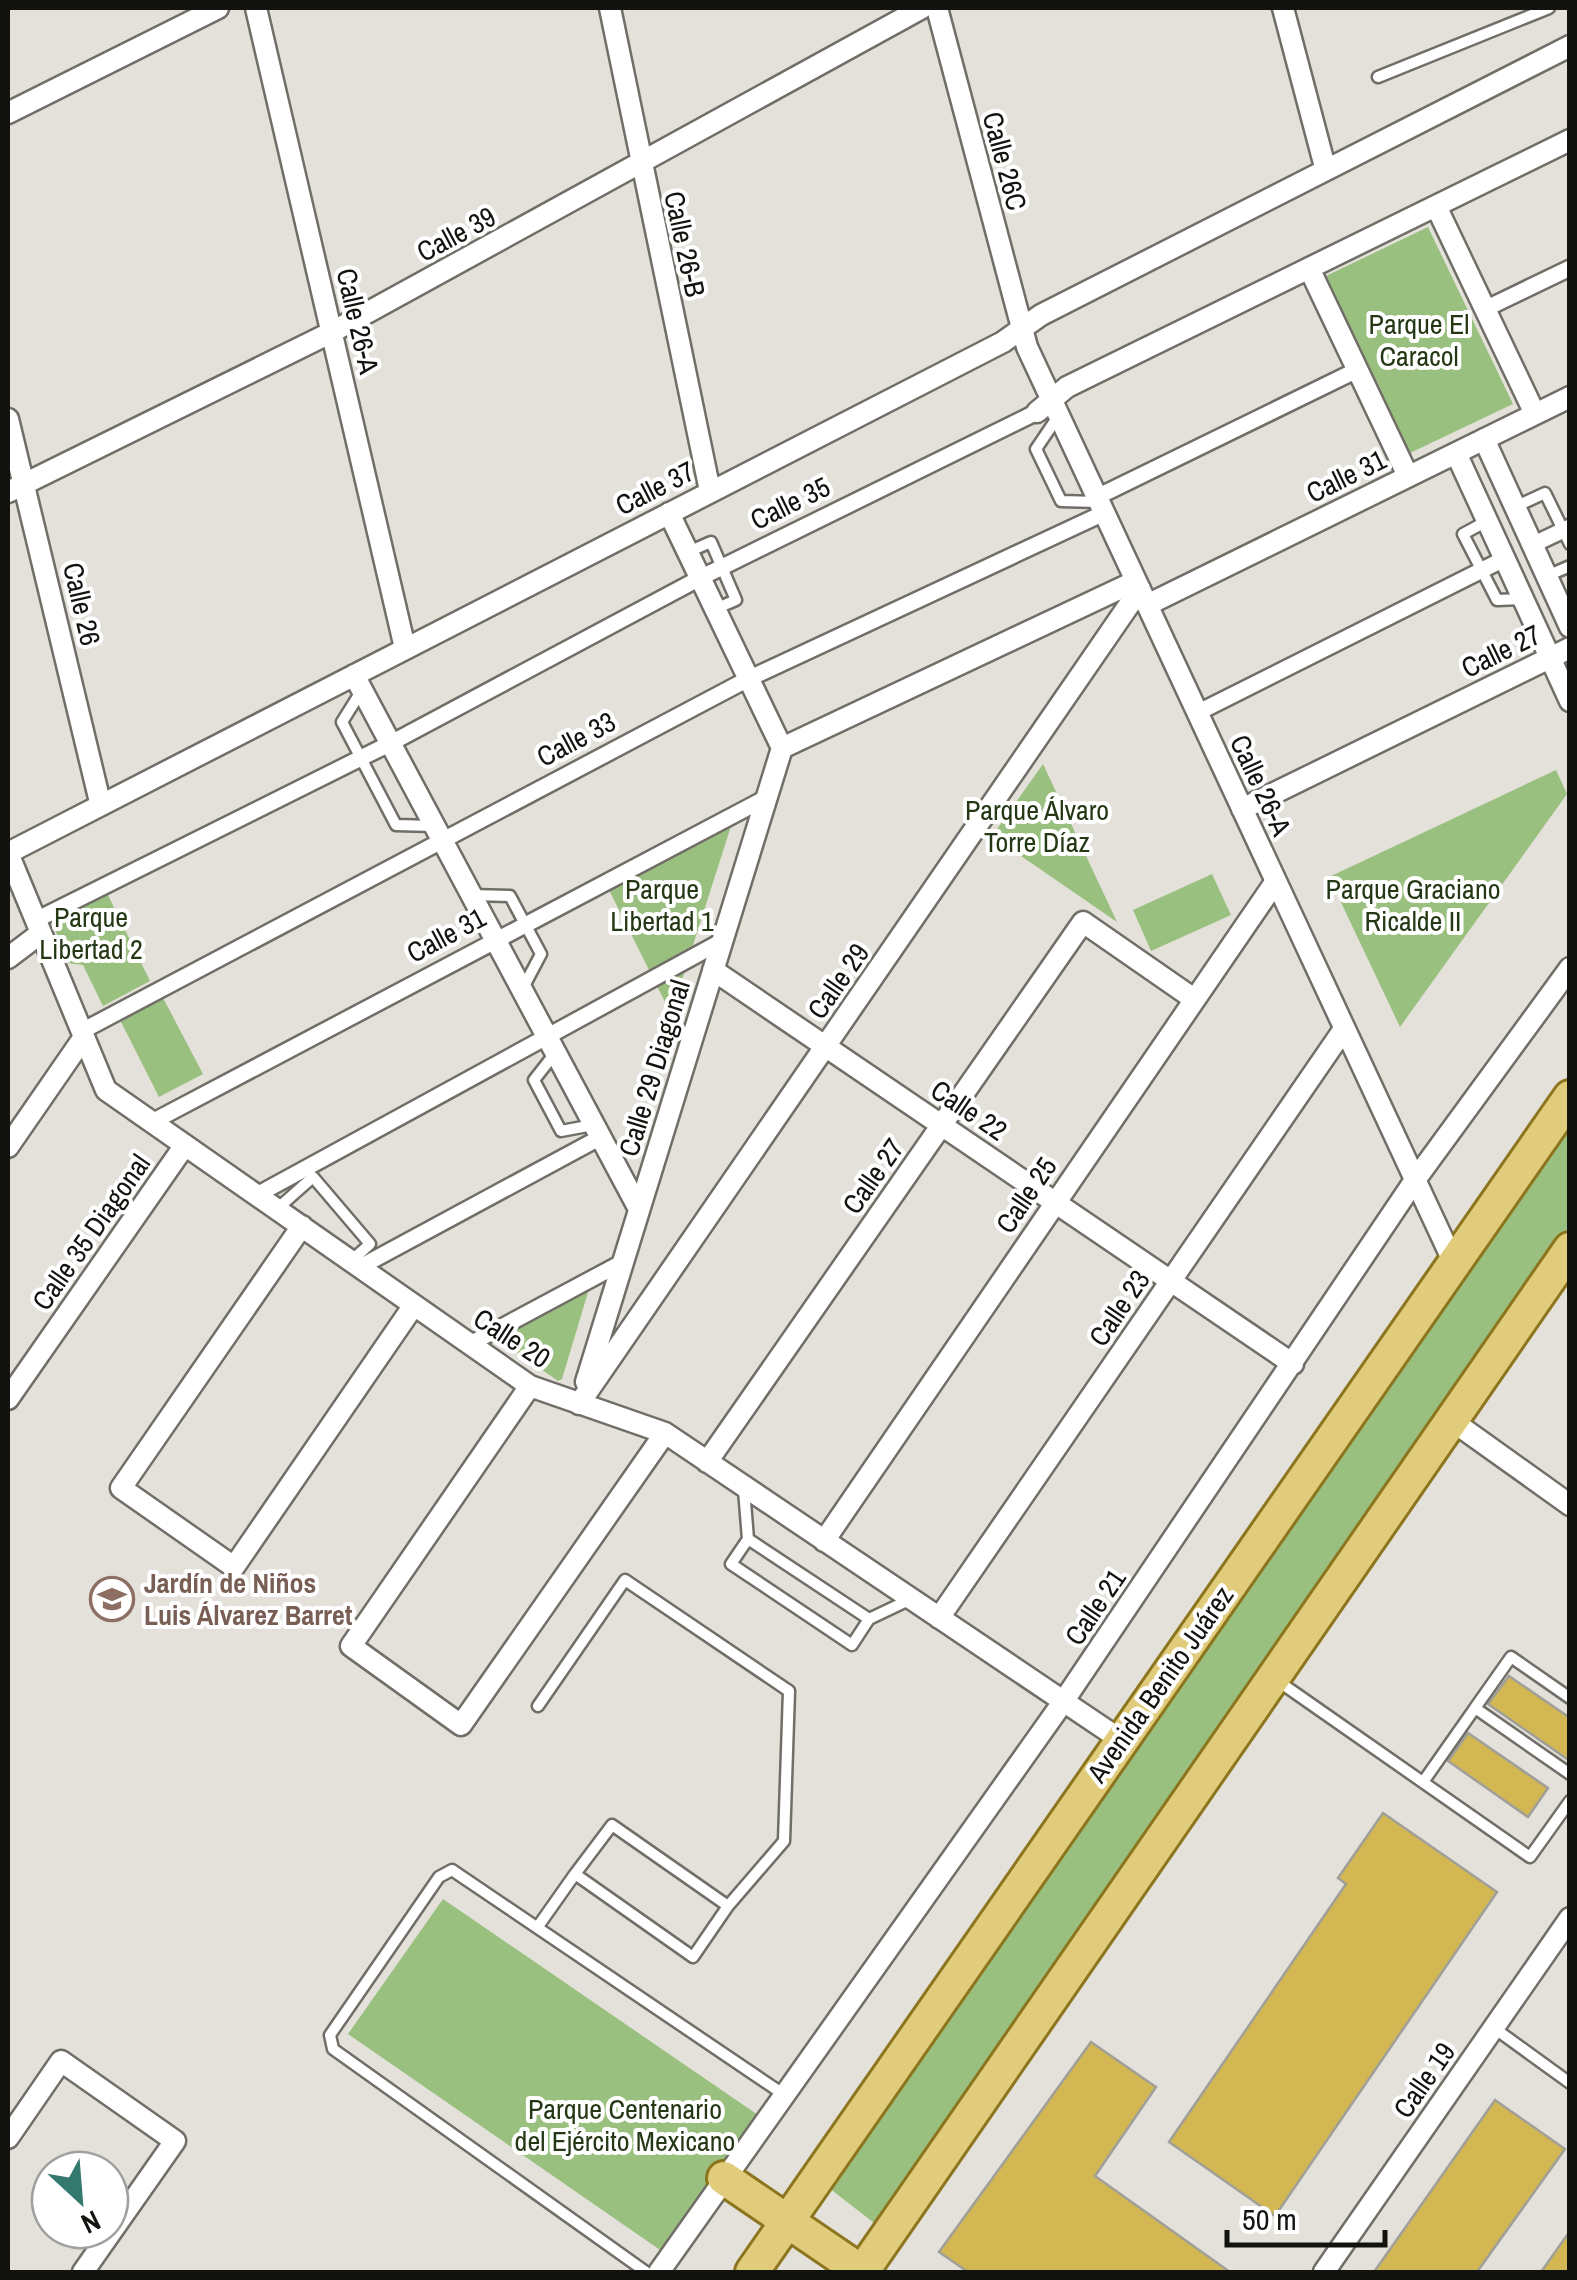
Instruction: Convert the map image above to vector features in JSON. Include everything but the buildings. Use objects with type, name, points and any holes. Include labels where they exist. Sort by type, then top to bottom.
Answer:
[{"type":"main road","name":"Avenida Benito Juárez","points":[[752,2272],[1570,1098]]},
{"type":"main road","points":[[724,2178],[862,2272],[1570,1249]]},
{"type":"street","points":[[8,113],[218,8]]},
{"type":"street","name":"Calle 26-A","points":[[256,8],[405,648]]},
{"type":"street","name":"Calle 26-B","points":[[610,8],[710,492]]},
{"type":"street","name":"Calle 39","points":[[16,488],[332,332],[641,166],[922,8]]},
{"type":"street","name":"Calle 26C","points":[[936,8],[1022,328]]},
{"type":"street","points":[[1283,8],[1325,167]]},
{"type":"street","name":"Calle 37","points":[[8,853],[100,802],[358,682],[405,648],[710,492],[1325,167],[1570,46]]},
{"type":"street","name":"Calle 35","points":[[38,926],[700,578],[1049,409],[1068,388],[1570,140]]},
{"type":"street","points":[[1436,206],[1534,414]]},
{"type":"street","points":[[1309,268],[1408,476]]},
{"type":"street","points":[[1485,309],[1570,268]]},
{"type":"street","name":"Calle 26-A","points":[[1022,328],[1049,409],[1100,504],[1454,1263]]},
{"type":"street","name":"Calle 33","points":[[83,1034],[439,833],[1100,504],[1357,370]]},
{"type":"street","name":"Calle 31","points":[[782,748],[1408,476],[1570,397]]},
{"type":"street","name":"Calle 26","points":[[8,419],[16,488],[100,802]]},
{"type":"street","points":[[1484,439],[1570,627]]},
{"type":"street","points":[[1456,453],[1570,702]]},
{"type":"street","points":[[669,512],[782,748]]},
{"type":"street","points":[[1532,545],[1567,534]]},
{"type":"street","points":[[1197,713],[1504,559]]},
{"type":"street","name":"Calle 29","points":[[580,1404],[1141,592]]},
{"type":"street","name":"Calle 27","points":[[1242,809],[1570,648]]},
{"type":"street","points":[[358,682],[640,1210]]},
{"type":"street","name":"Calle 29 Diagonal","points":[[580,1404],[782,748]]},
{"type":"street","name":"Calle 31","points":[[152,1122],[766,798]]},
{"type":"street","name":"Calle 20","points":[[8,853],[106,1090],[530,1386],[665,1433],[1120,1740]]},
{"type":"street","name":"Calle 25","points":[[824,1540],[1276,882]]},
{"type":"street","name":"Calle 27","points":[[707,1462],[1083,922],[1194,1000]]},
{"type":"street","points":[[8,958],[38,926]]},
{"type":"street","points":[[257,1195],[552,1044],[722,941]]},
{"type":"street","name":"Calle 21","points":[[658,2272],[1063,1702],[1415,1180],[1570,968]]},
{"type":"street","name":"Calle 22","points":[[713,970],[1293,1364]]},
{"type":"street","name":"Calle 23","points":[[939,1618],[1344,1029]]},
{"type":"street","points":[[8,1147],[83,1034]]},
{"type":"street","points":[[355,1264],[597,1131]]},
{"type":"street","name":"Calle 35 Diagonal","points":[[8,1399],[185,1145]]},
{"type":"street","points":[[302,1226],[121,1488],[234,1567],[414,1305]]},
{"type":"street","points":[[470,1344],[623,1262]]},
{"type":"street","points":[[530,1386],[351,1646],[460,1725],[665,1433]]},
{"type":"street","points":[[1451,1420],[1570,1505]]},
{"type":"street","name":"Calle 19","points":[[1324,2272],[1570,1918]]},
{"type":"street","points":[[8,2138],[61,2061],[175,2141],[93,2269]]},
{"type":"lane","points":[[1378,77],[1546,8]]},
{"type":"lane","points":[[1049,409],[1036,450],[1061,501],[1100,504]]},
{"type":"lane","points":[[1515,507],[1545,492],[1567,534]]},
{"type":"lane","points":[[1487,522],[1463,534],[1497,600],[1523,599]]},
{"type":"lane","points":[[688,552],[711,542],[736,600],[715,609]]},
{"type":"lane","points":[[1546,576],[1570,566]]},
{"type":"lane","points":[[358,682],[342,722],[360,758],[396,825],[439,833]]},
{"type":"lane","points":[[472,895],[510,896],[526,925],[541,954],[522,989]]},
{"type":"lane","points":[[552,1044],[534,1080],[561,1131],[597,1131]]},
{"type":"lane","points":[[276,1209],[313,1177],[370,1244],[355,1264]]},
{"type":"lane","points":[[743,1486],[748,1538],[731,1564],[852,1645],[869,1619],[911,1599]]},
{"type":"lane","points":[[748,1538],[869,1619]]},
{"type":"lane","points":[[538,1706],[625,1580],[789,1690],[784,1841],[728,1906],[693,1957],[576,1874]]},
{"type":"lane","points":[[1423,1782],[1510,1657],[1570,1698]]},
{"type":"lane","points":[[1273,1678],[1530,1856],[1570,1801]]},
{"type":"lane","points":[[1475,1708],[1570,1774]]},
{"type":"lane","points":[[539,1925],[612,1824],[728,1906]]},
{"type":"lane","points":[[646,2272],[332,2049],[329,2042],[446,1871],[452,1870],[539,1925],[783,2094]]},
{"type":"lane","points":[[1494,2028],[1570,2084]]},
{"type":"green space","name":"Parque El Caracol","points":[[1428,227],[1513,404],[1410,453],[1326,276]]},
{"type":"green space","name":"Parque Álvaro Torre Díaz","points":[[1043,764],[1117,922],[992,836]]},
{"type":"green space","name":"Parque Graciano Ricalde II","points":[[1556,770],[1567,794],[1400,1027],[1329,877]]},
{"type":"green space","name":"Parque Libertad 1","points":[[732,823],[671,1014],[608,888]]},
{"type":"green space","points":[[1212,874],[1231,915],[1151,951],[1133,910]]},
{"type":"green space","name":"Parque Libertad 2","points":[[106,891],[150,981],[103,1006],[83,965],[67,963],[51,918]]},
{"type":"green space","points":[[161,994],[203,1074],[159,1097],[118,1016]]},
{"type":"green space","points":[[1569,1118],[1569,1227],[878,2226],[829,2188]]},
{"type":"green space","points":[[592,1279],[562,1379],[558,1381],[491,1334]]},
{"type":"green space","name":"Parque Centenario del Ejército Mexicano","points":[[443,1899],[758,2115],[663,2252],[348,2034]]},
{"type":"place","name":"Jardín de Niños Luis Álvarez Barret","points":[[112,1599]]}]
